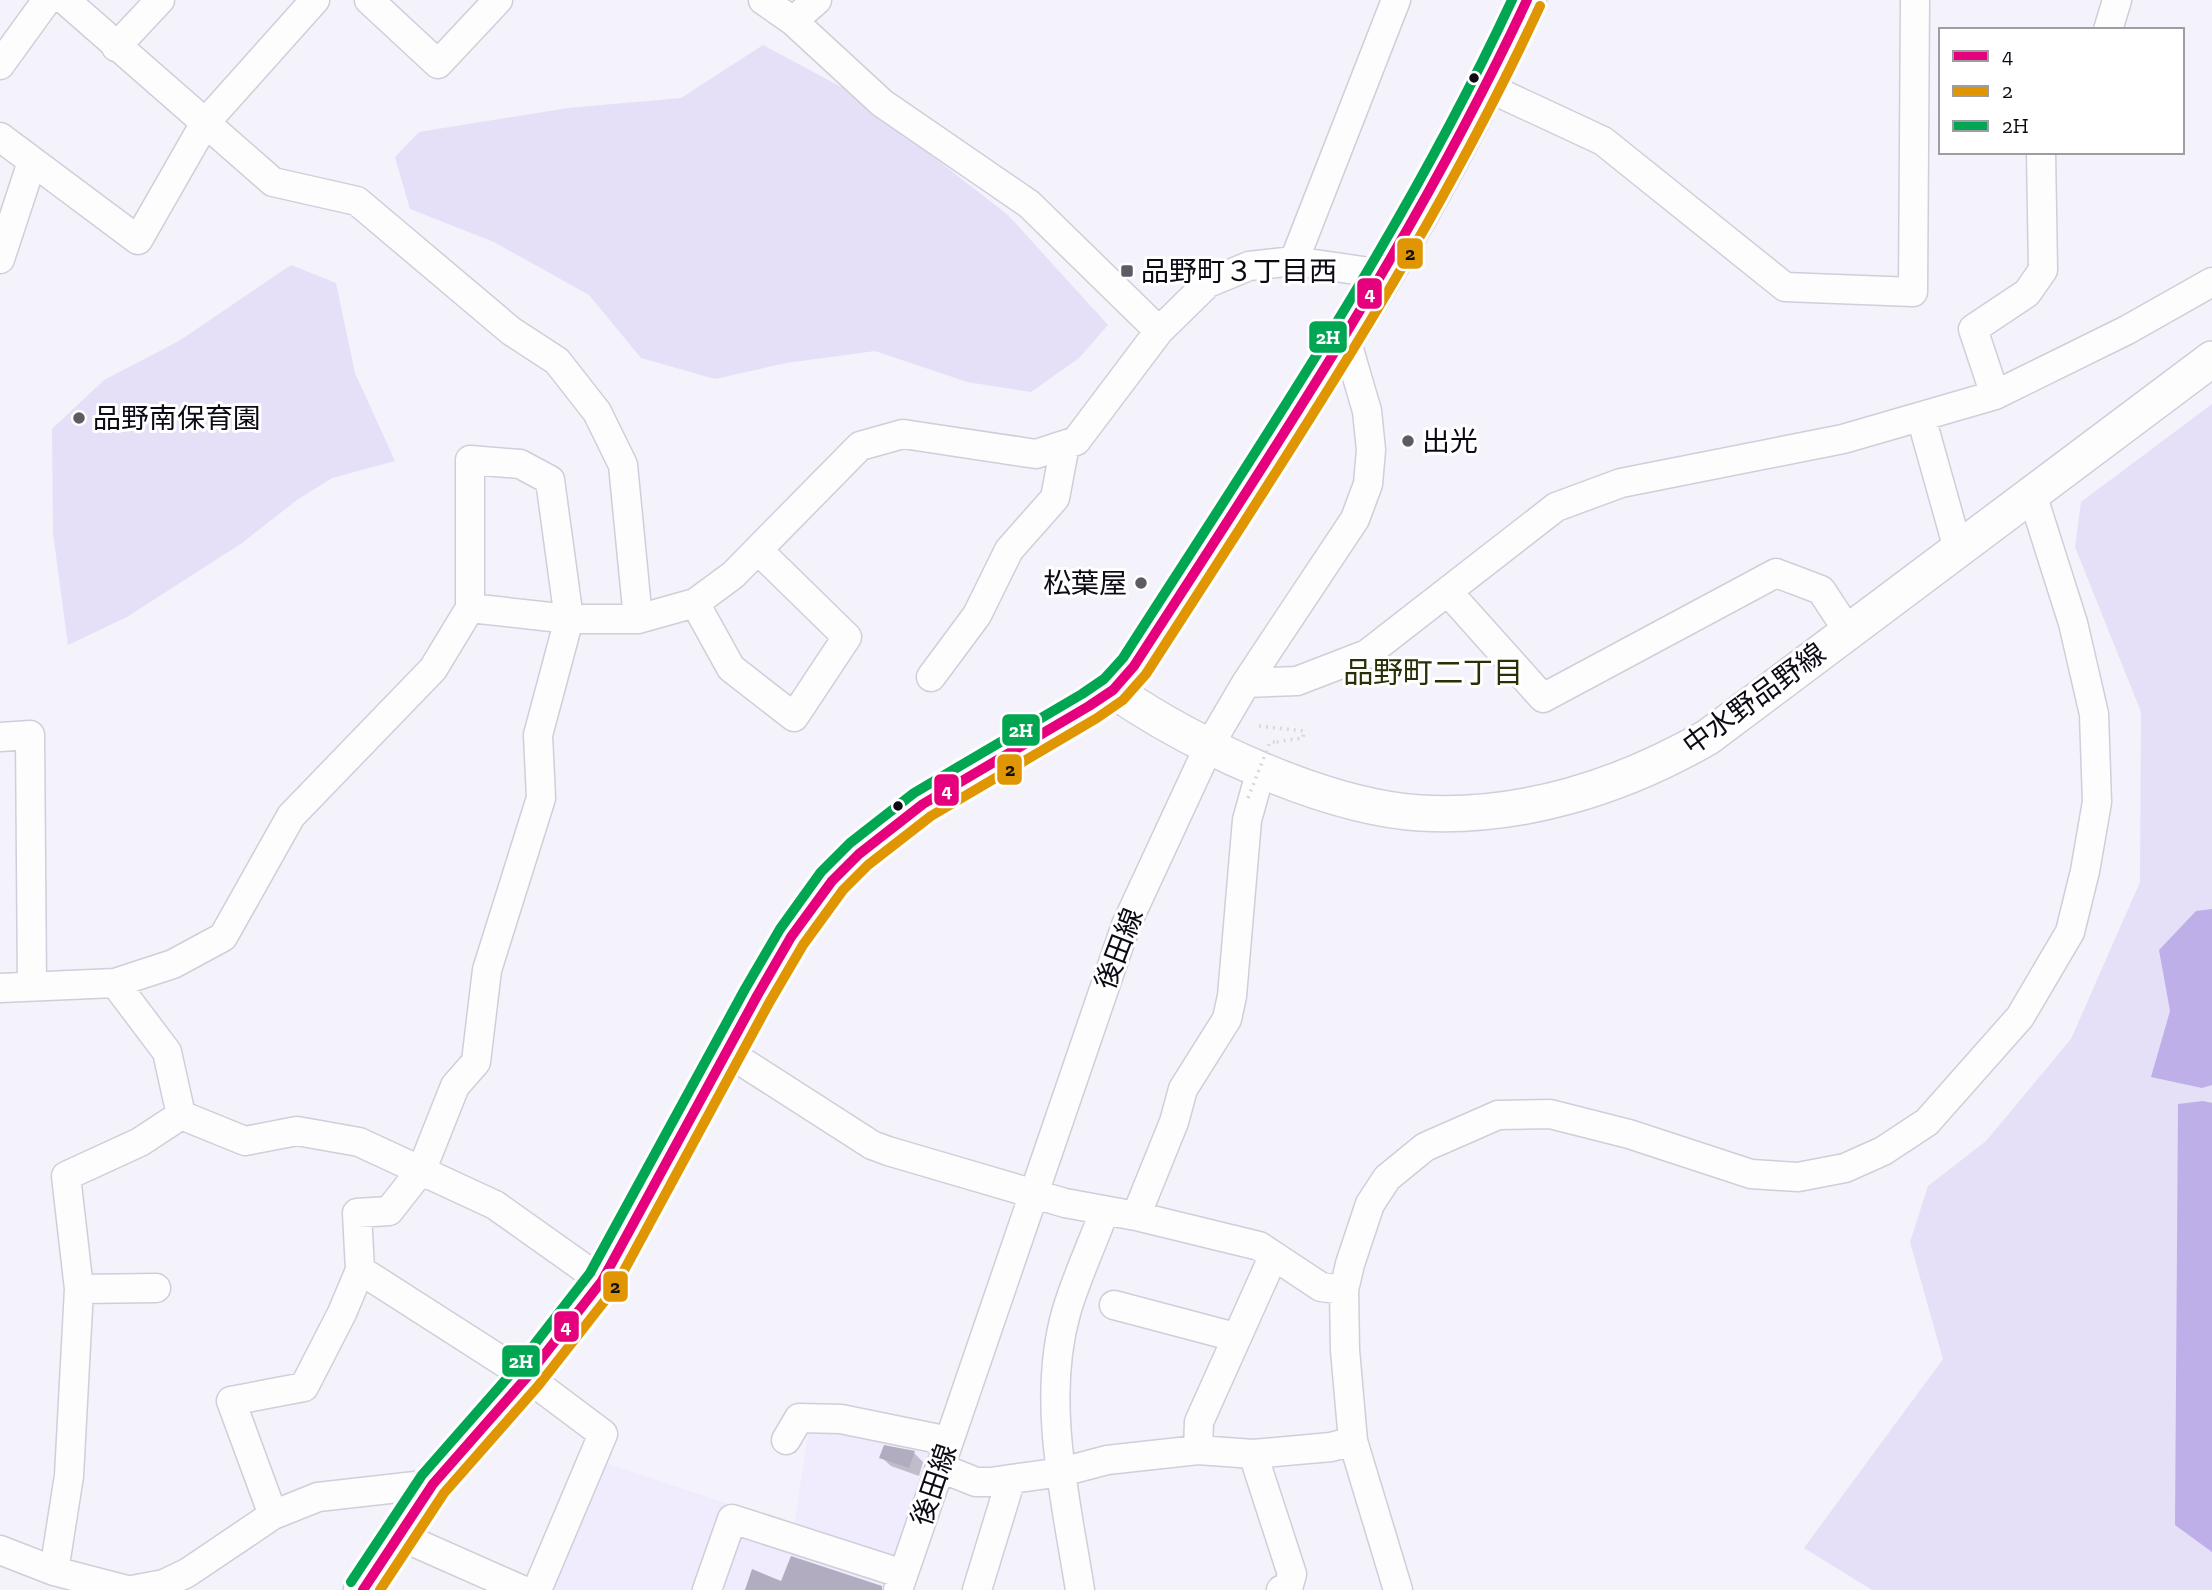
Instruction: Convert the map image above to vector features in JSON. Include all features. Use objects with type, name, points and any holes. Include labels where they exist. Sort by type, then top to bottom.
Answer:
[{"type":"highway","points":[[363,1590],[433,1484],[527,1377],[602,1280],[792,937],[832,881],[859,854],[958,781],[1113,690],[1134,666],[1346,339],[1489,88],[1527,0]]},
{"type":"main road","name":"中水野品野線","points":[[1113,690],[1143,711],[1209,746],[1255,784],[1419,813],[1517,808],[1563,798],[1639,773],[1696,744],[2212,359]]},
{"type":"street","points":[[0,65],[47,0]]},
{"type":"street","points":[[65,0],[273,182],[357,201],[511,331],[557,361],[597,412],[623,465],[638,619]]},
{"type":"street","points":[[116,47],[160,0]]},
{"type":"street","points":[[0,137],[138,240],[205,123],[315,0]]},
{"type":"street","points":[[369,0],[438,64],[498,0]]},
{"type":"street","points":[[763,0],[793,21],[882,103],[1029,204],[1159,331]]},
{"type":"street","points":[[793,21],[817,0]]},
{"type":"street","points":[[1294,261],[1395,0]]},
{"type":"street","points":[[1489,88],[1603,141],[1785,287],[1913,292],[1915,0]]},
{"type":"street","points":[[2109,28],[2118,0]]},
{"type":"street","points":[[1995,395],[1973,329],[2027,293],[2043,270],[2041,154]]},
{"type":"street","points":[[0,259],[32,162]]},
{"type":"street","points":[[470,608],[569,619],[638,619],[695,603],[733,575],[860,446],[903,434],[1036,454],[1065,445],[1076,441],[1159,331],[1208,283],[1249,266],[1294,261],[1384,274]]},
{"type":"street","points":[[1246,683],[1297,681],[1367,654],[1556,508],[1621,483],[1843,439],[1995,395],[2127,330],[2212,282]]},
{"type":"street","name":"後田線","points":[[900,1582],[1126,925],[1209,746],[1246,683],[1355,519],[1368,484],[1371,450],[1367,411],[1346,339]]},
{"type":"street","points":[[1921,417],[1958,549]]},
{"type":"street","points":[[931,677],[977,615],[1009,550],[1055,498],[1065,445]]},
{"type":"street","points":[[0,988],[115,983],[173,964],[223,937],[291,816],[433,669],[470,608],[470,460],[520,464],[550,480],[569,619],[538,735],[541,798],[487,970],[476,1062],[455,1086],[422,1169],[390,1211],[357,1213],[360,1270],[342,1314],[304,1387],[231,1401],[274,1515]]},
{"type":"street","points":[[1398,1590],[1353,1441],[1344,1290],[1366,1216],[1387,1178],[1425,1147],[1498,1115],[1550,1114],[1629,1134],[1751,1174],[1798,1177],[1858,1163],[1883,1151],[1927,1122],[2020,1017],[2070,932],[2085,871],[2097,802],[2094,714],[2073,623],[2032,494]]},
{"type":"street","points":[[695,603],[731,668],[794,716],[846,637],[758,550]]},
{"type":"street","points":[[1449,593],[1543,698],[1776,573],[1821,590],[1847,631]]},
{"type":"street","points":[[0,737],[30,735],[32,986]]},
{"type":"street","points":[[1136,1216],[1174,1122],[1183,1089],[1227,1019],[1247,820],[1255,784]]},
{"type":"street","points":[[115,983],[167,1052],[181,1115]]},
{"type":"street","points":[[727,1052],[872,1145],[1034,1194],[1259,1246],[1321,1287],[1344,1290]]},
{"type":"street","points":[[181,1115],[245,1141],[298,1131],[359,1142],[495,1205],[602,1280]]},
{"type":"street","points":[[54,1572],[69,1476],[79,1289],[66,1176],[140,1142],[181,1115]]},
{"type":"street","points":[[1080,1590],[1055,1405],[1066,1314],[1104,1212]]},
{"type":"street","points":[[1198,1450],[1199,1422],[1273,1257]]},
{"type":"street","points":[[360,1270],[527,1377],[603,1434],[537,1590]]},
{"type":"street","points":[[79,1289],[156,1288]]},
{"type":"street","points":[[1114,1305],[1235,1337]]},
{"type":"street","points":[[786,1440],[799,1418],[841,1419],[949,1441]]},
{"type":"street","points":[[941,1468],[976,1482],[1062,1472],[1107,1460],[1198,1450],[1253,1454],[1331,1447],[1353,1441]]},
{"type":"street","points":[[1253,1454],[1292,1574],[1289,1585],[1281,1590]]},
{"type":"street","points":[[977,1590],[1011,1479]]},
{"type":"street","points":[[0,1550],[54,1572],[130,1590],[164,1584],[187,1573],[274,1515],[318,1497],[433,1484]]},
{"type":"street","points":[[707,1590],[732,1519],[900,1582]]},
{"type":"street","points":[[400,1536],[522,1590]]},
{"type":"path","points":[[1255,784],[1270,743],[1303,738],[1304,731],[1259,726]]},
{"type":"shaded area","points":[[763,45],[847,90],[1008,215],[1108,325],[1079,358],[1031,392],[967,382],[875,351],[786,363],[715,379],[641,358],[589,295],[494,242],[410,209],[395,157],[419,132],[568,108],[681,98]]},
{"type":"shaded area","points":[[291,265],[336,283],[355,373],[395,461],[332,478],[297,500],[242,543],[127,617],[68,645],[53,533],[52,429],[104,380],[179,341]]},
{"type":"shaded area","points":[[2212,404],[2212,1590],[1872,1590],[1804,1548],[1943,1359],[1910,1242],[1928,1186],[1986,1141],[2071,1039],[2140,882],[2141,712],[2075,547],[2081,502]]},
{"type":"shaded area","points":[[2212,909],[2212,1085],[2202,1088],[2151,1077],[2170,1011],[2159,950],[2196,911]]},
{"type":"shaded area","points":[[2203,1101],[2212,1103],[2212,1552],[2175,1525],[2178,1104]]},
{"type":"shaded area","points":[[809,1428],[885,1440],[939,1457],[892,1590],[546,1590],[600,1461],[794,1526]]},
{"type":"building","points":[[884,1445],[915,1451],[909,1468],[879,1458]]},
{"type":"building","points":[[791,1556],[882,1586],[882,1590],[745,1590],[752,1569],[781,1581]]},
{"type":"transit line","name":"2H","points":[[351,1582],[422,1475],[516,1368],[590,1273],[745,989],[780,929],[821,872],[850,843],[914,793],[1082,694],[1104,679],[1123,658],[1278,416],[1378,253],[1470,86],[1512,0]]},
{"type":"transit line","name":"4","points":[[363,1590],[433,1484],[527,1377],[602,1281],[757,996],[791,937],[832,881],[859,854],[923,804],[1089,706],[1113,690],[1134,666],[1291,422],[1391,257],[1439,173],[1527,0]]},
{"type":"transit line","name":"2","points":[[380,1590],[444,1493],[538,1386],[614,1289],[769,1003],[803,945],[843,890],[868,865],[931,816],[1097,718],[1123,700],[1146,674],[1304,429],[1404,264],[1452,180],[1540,6]]},
{"type":"place","name":"品野町３丁目西","points":[[1127,271]]},
{"type":"place","name":"品野南保育園","points":[[79,418]]},
{"type":"place","name":"出光","points":[[1408,441]]},
{"type":"place","name":"松葉屋","points":[[1141,583]]},
{"type":"district","name":"品野町二丁目","points":[[1433,673]]}]
